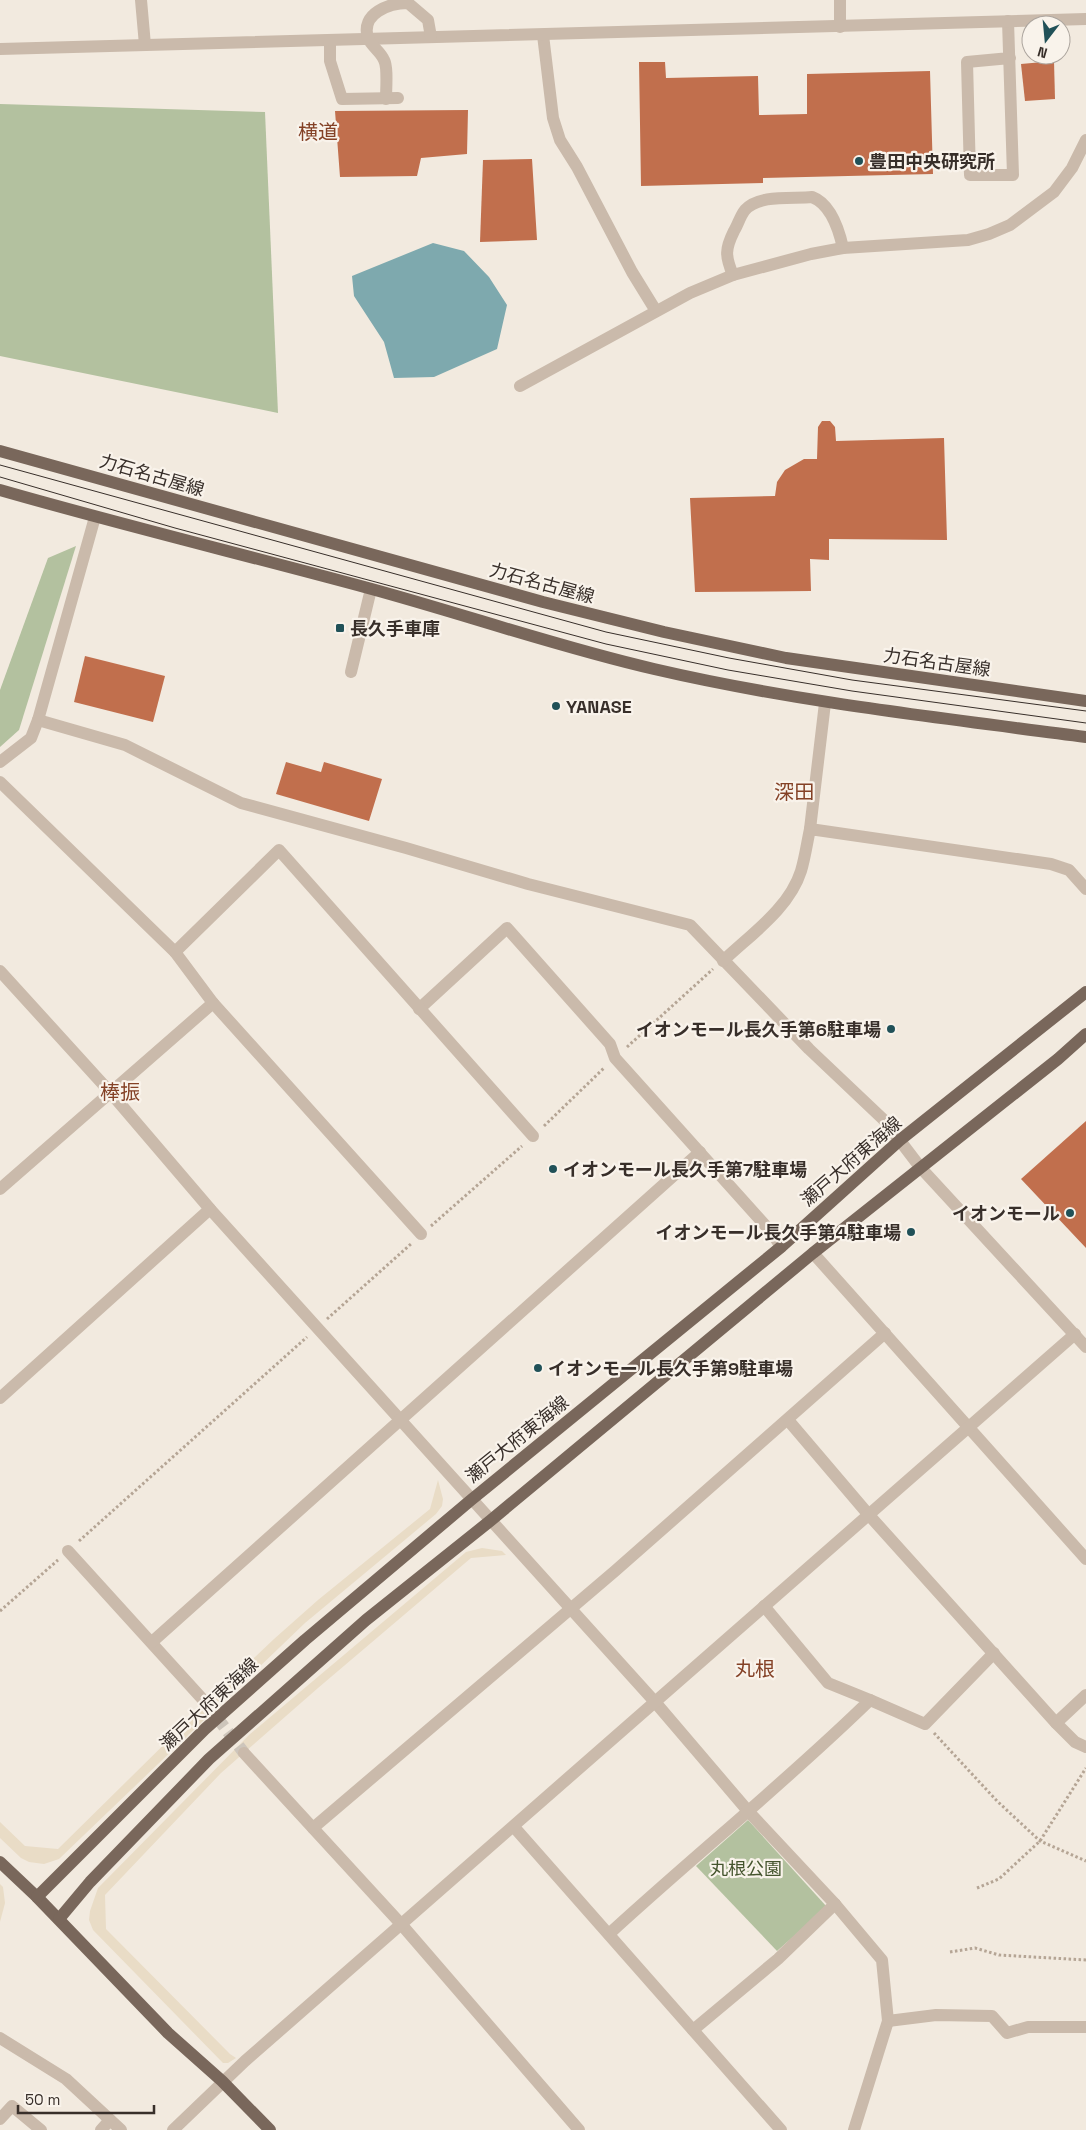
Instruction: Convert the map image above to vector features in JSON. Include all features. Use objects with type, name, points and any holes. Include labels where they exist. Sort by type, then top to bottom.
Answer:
[{"type":"main road","name":"力石名古屋線","points":[[0,451],[534,599],[664,632],[786,658],[1086,701]]},
{"type":"main road","points":[[0,490],[95,517],[371,589],[568,647],[655,669],[825,703],[1086,737]]},
{"type":"main road","name":"瀬戸大府東海線","points":[[37,1897],[205,1728],[305,1640],[470,1500],[781,1247],[900,1140],[1086,992]]},
{"type":"main road","points":[[59,1919],[90,1882],[209,1759],[366,1620],[490,1521],[813,1253],[1058,1059],[1086,1034]]},
{"type":"main road","points":[[0,1862],[59,1919],[168,2033],[222,2081],[270,2130]]},
{"type":"street","points":[[141,0],[145,45]]},
{"type":"street","points":[[840,0],[840,27]]},
{"type":"street","points":[[330,40],[330,61],[342,99],[392,98],[385,61],[368,38],[368,23],[376,11],[394,3],[408,3],[428,20],[431,37]]},
{"type":"street","points":[[0,49],[1086,19]]},
{"type":"street","points":[[1008,21],[1010,58],[1013,175],[970,175],[967,62],[1010,58]]},
{"type":"street","points":[[543,35],[554,118],[560,140],[577,166],[632,272],[656,311]]},
{"type":"street","points":[[520,386],[690,293],[733,275],[811,254],[843,248],[968,240],[1010,225],[1054,192],[1072,168],[1086,140]]},
{"type":"street","points":[[733,275],[727,260],[728,245],[745,211],[753,204],[764,200],[812,197],[819,200],[825,205],[840,232],[843,248]]},
{"type":"street","points":[[0,762],[31,738],[38,720],[95,517]]},
{"type":"street","points":[[351,672],[371,589]]},
{"type":"street","points":[[722,960],[783,905],[801,871],[810,829],[825,703]]},
{"type":"street","points":[[38,720],[125,745],[241,803],[406,848],[528,884],[690,925],[809,1049],[885,1121],[920,1167],[1086,1347]]},
{"type":"street","points":[[0,782],[175,952],[213,1003],[421,1234]]},
{"type":"street","points":[[810,829],[1051,864],[1070,870],[1086,889]]},
{"type":"street","points":[[175,952],[278,850],[533,1136]]},
{"type":"street","points":[[419,1008],[507,928],[610,1044],[615,1058],[773,1234],[781,1247]]},
{"type":"street","points":[[0,970],[110,1092],[210,1210],[402,1420],[470,1500],[571,1608],[655,1702],[748,1811],[835,1904],[882,1960],[888,2021],[854,2130]]},
{"type":"street","points":[[0,1189],[213,1003]]},
{"type":"street","points":[[152,1642],[700,1152]]},
{"type":"street","points":[[0,1398],[210,1210]]},
{"type":"street","points":[[813,1253],[1086,1559]]},
{"type":"street","points":[[314,1828],[788,1420],[885,1333]]},
{"type":"street","points":[[173,2130],[222,2081],[1075,1334]]},
{"type":"street","points":[[788,1420],[868,1514],[1056,1723],[1075,1742],[1086,1747]]},
{"type":"street","points":[[68,1551],[206,1703]]},
{"type":"street","points":[[764,1606],[828,1683],[925,1724],[994,1654]]},
{"type":"street","points":[[1056,1723],[1086,1695]]},
{"type":"street","points":[[609,1934],[688,1862],[811,1757],[870,1700]]},
{"type":"street","points":[[244,1752],[401,1924],[579,2130]]},
{"type":"street","points":[[514,1827],[781,2130]]},
{"type":"street","points":[[693,2030],[778,1960],[835,1904]]},
{"type":"street","points":[[888,2021],[936,2015],[992,2016],[1007,2033],[1028,2027],[1086,2027]]},
{"type":"street","points":[[0,2038],[66,2079],[121,2130]]},
{"type":"street","points":[[0,2118],[12,2106],[41,2130]]},
{"type":"street","points":[[101,2130],[110,2120]]},
{"type":"path","points":[[0,1611],[533,1136],[722,960]]},
{"type":"path","points":[[925,1724],[959,1762],[1040,1842],[1086,1861]]},
{"type":"path","points":[[977,1888],[999,1879],[1040,1842],[1086,1768]]},
{"type":"path","points":[[950,1952],[975,1948],[999,1955],[1086,1960]]},
{"type":"green space","points":[[0,104],[265,112],[278,413],[0,356]]},
{"type":"green space","points":[[76,546],[19,730],[0,747],[0,690],[48,558]]},
{"type":"green space","name":"丸根公園","points":[[748,1820],[827,1907],[777,1951],[696,1866]]},
{"type":"shaded area","points":[[438,1480],[443,1499],[442,1506],[436,1514],[305,1623],[59,1859],[44,1864],[29,1862],[21,1858],[0,1838],[0,1822],[25,1846],[58,1849],[274,1639],[318,1600],[430,1509]]},
{"type":"shaded area","points":[[482,1548],[502,1551],[506,1555],[471,1558],[221,1773],[105,1895],[106,1929],[236,2058],[228,2063],[223,2063],[93,1930],[89,1920],[90,1911],[98,1888],[250,1734],[466,1552]]},
{"type":"shaded area","points":[[0,1884],[3,1887],[5,1903],[0,1922]]},
{"type":"water","points":[[433,243],[464,251],[489,277],[507,305],[497,349],[434,377],[394,378],[384,342],[354,296],[352,276]]},
{"type":"building","points":[[639,62],[665,62],[666,78],[758,76],[759,115],[807,114],[807,74],[930,71],[933,174],[763,178],[763,183],[641,186]]},
{"type":"building","points":[[1021,65],[1054,65],[1055,99],[1025,101]]},
{"type":"building","points":[[468,110],[467,154],[421,158],[417,176],[340,177],[335,111]]},
{"type":"building","points":[[532,159],[537,240],[480,242],[483,160]]},
{"type":"building","points":[[822,421],[830,421],[835,427],[836,441],[944,438],[947,540],[829,539],[829,560],[810,559],[811,591],[695,592],[690,498],[775,496],[777,482],[785,470],[804,459],[817,459],[818,427]]},
{"type":"building","points":[[85,656],[165,676],[153,722],[74,702]]},
{"type":"building","points":[[286,762],[321,772],[324,762],[382,779],[369,821],[276,794]]},
{"type":"building","name":"イオンモール","points":[[1086,1121],[1086,1248],[1021,1179]]},
{"type":"tunnel","points":[[206,1703],[244,1753]]},
{"type":"tram line","points":[[0,465],[606,632],[729,658],[852,680],[1086,711]]},
{"type":"tram line","points":[[0,477],[175,528],[606,644],[728,670],[852,691],[1086,723]]},
{"type":"place","name":"豊田中央研究所","points":[[859,161]]},
{"type":"place","name":"長久手車庫","points":[[340,628]]},
{"type":"place","name":"YANASE","points":[[556,706]]},
{"type":"place","name":"イオンモール長久手第6駐車場","points":[[891,1029]]},
{"type":"place","name":"イオンモール長久手第7駐車場","points":[[553,1169]]},
{"type":"place","name":"イオンモール","points":[[1070,1213]]},
{"type":"place","name":"イオンモール長久手第4駐車場","points":[[911,1232]]},
{"type":"place","name":"イオンモール長久手第9駐車場","points":[[538,1368]]},
{"type":"district","name":"横道","points":[[318,132]]},
{"type":"district","name":"深田","points":[[794,792]]},
{"type":"district","name":"棒振","points":[[120,1092]]},
{"type":"district","name":"丸根","points":[[755,1669]]}]
